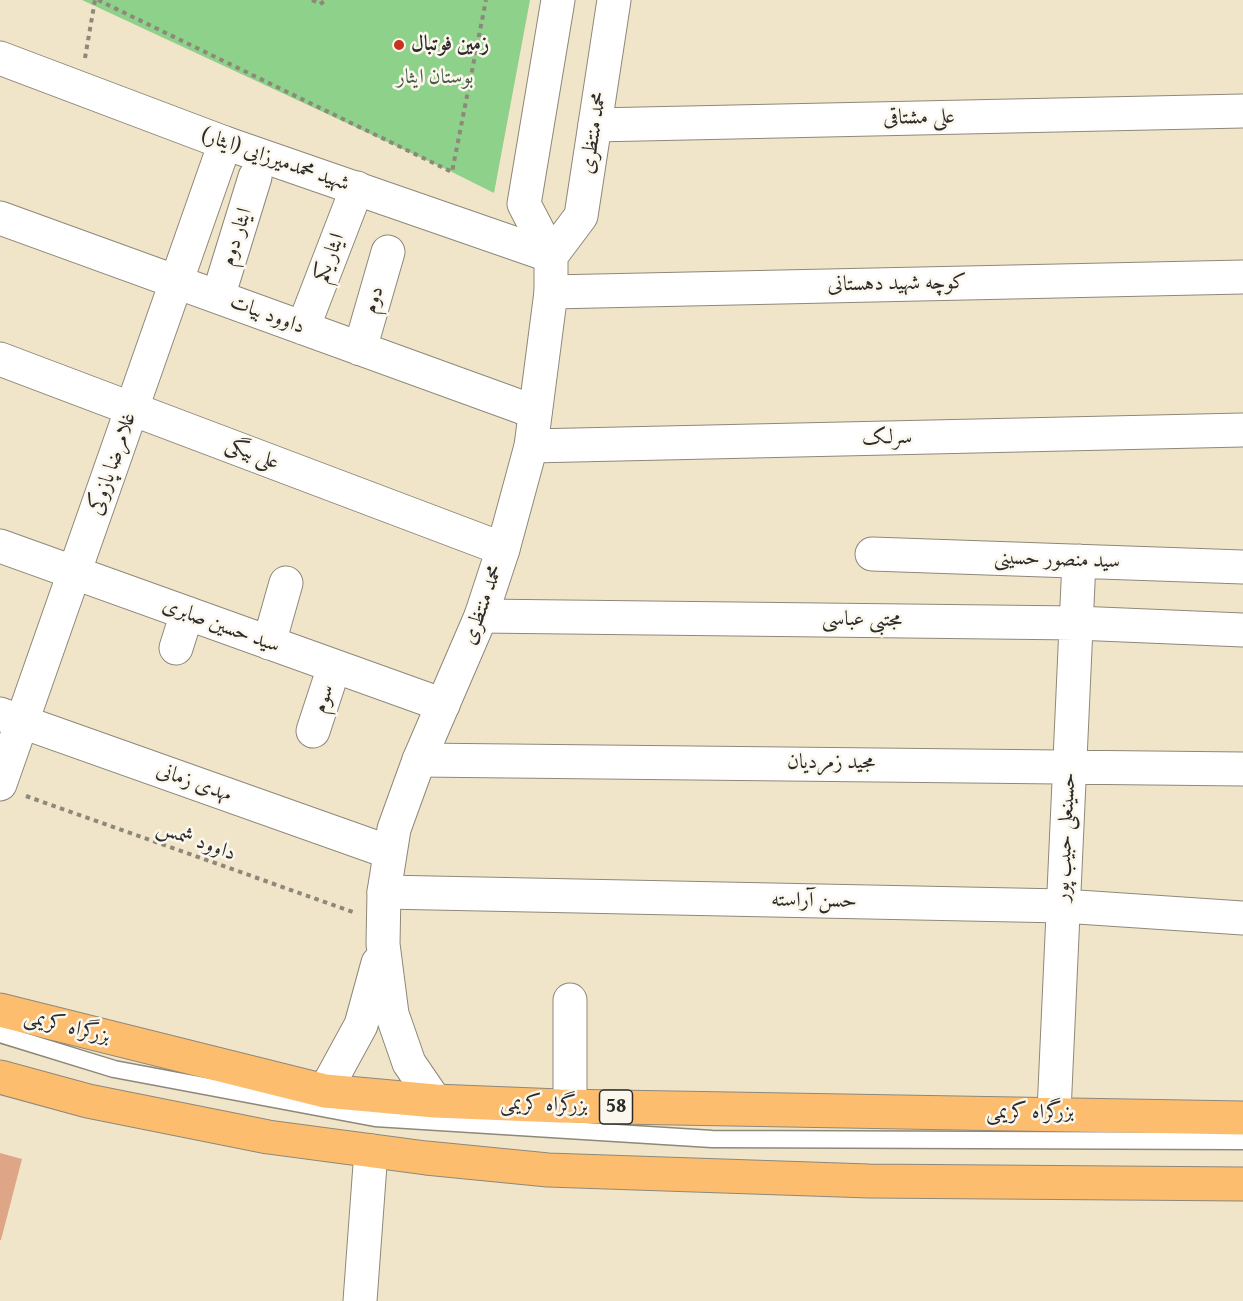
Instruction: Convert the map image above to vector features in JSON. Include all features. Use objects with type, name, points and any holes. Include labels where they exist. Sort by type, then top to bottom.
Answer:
[{"type":"highway","name":"بزرگراه کریمی","points":[[0,1010],[325,1090],[435,1101],[570,1106],[1243,1118]]},
{"type":"highway","points":[[0,1077],[88,1101],[234,1130],[371,1151],[548,1170],[869,1181],[1243,1184]]},
{"type":"street","name":"محمد منتظری","points":[[325,1090],[361,1026],[383,919],[389,852],[419,760],[481,616],[503,549],[531,446],[551,291],[551,256],[524,204],[558,0]]},
{"type":"street","name":"محمد منتظری","points":[[551,256],[581,216],[614,0]]},
{"type":"street","name":"شهید محمدمیرزایی (ایثار)","points":[[0,58],[225,143],[551,256]]},
{"type":"street","name":"علی مشتاقی","points":[[595,125],[1243,111]]},
{"type":"street","name":"غلامرضا پازوکی","points":[[11,790],[11,718],[74,573],[225,143]]},
{"type":"street","name":"ایثار دوم","points":[[218,297],[255,177]]},
{"type":"street","name":"ایثار یکم","points":[[303,328],[357,188]]},
{"type":"street","name":"داوود بیات","points":[[0,218],[535,412]]},
{"type":"street","name":"دوم","points":[[360,349],[388,252]]},
{"type":"street","name":"کوچه شهید دهستانی","points":[[551,291],[1243,277]]},
{"type":"street","name":"علی بیگی","points":[[0,359],[503,549]]},
{"type":"street","name":"سرلک","points":[[531,446],[1243,430]]},
{"type":"street","name":"سید حسین صابری","points":[[0,546],[443,705]]},
{"type":"street","name":"سید منصور حسینی","points":[[872,554],[1243,567]]},
{"type":"street","name":"حسینعلی حبیب پور","points":[[1054,1113],[1079,561]]},
{"type":"street","points":[[269,643],[286,583]]},
{"type":"street","points":[[176,648],[187,613]]},
{"type":"street","name":"مجتبی عباسی","points":[[481,616],[1076,623],[1243,630]]},
{"type":"street","name":"سوم","points":[[313,731],[334,667]]},
{"type":"street","name":"مهدی زمانی","points":[[11,718],[389,852]]},
{"type":"street","name":"مجید زمردیان","points":[[419,760],[1070,765],[1243,769]]},
{"type":"street","name":"حسن آراسته","points":[[383,919],[1063,906],[1243,918]]},
{"type":"street","name":"محمد منتظری","points":[[383,919],[388,993],[399,1042],[409,1063],[435,1101]]},
{"type":"street","points":[[570,1000],[570,1106]]},
{"type":"street","points":[[360,1301],[371,1151]]},
{"type":"lane","points":[[0,1034],[114,1070],[375,1118],[712,1139],[1243,1141]]},
{"type":"path","points":[[79,88],[97,0],[452,172],[486,0]]},
{"type":"path","points":[[312,0],[320,4],[326,0]]},
{"type":"path","name":"داوود شمس","points":[[11,790],[383,919]]},
{"type":"green space","name":"بوستان ایثار","points":[[82,0],[530,0],[494,193],[452,172]]},
{"type":"building","points":[[0,1153],[22,1159],[1,1240],[0,1240]]},
{"type":"place","name":"زمین فوتبال","points":[[399,45]]}]
